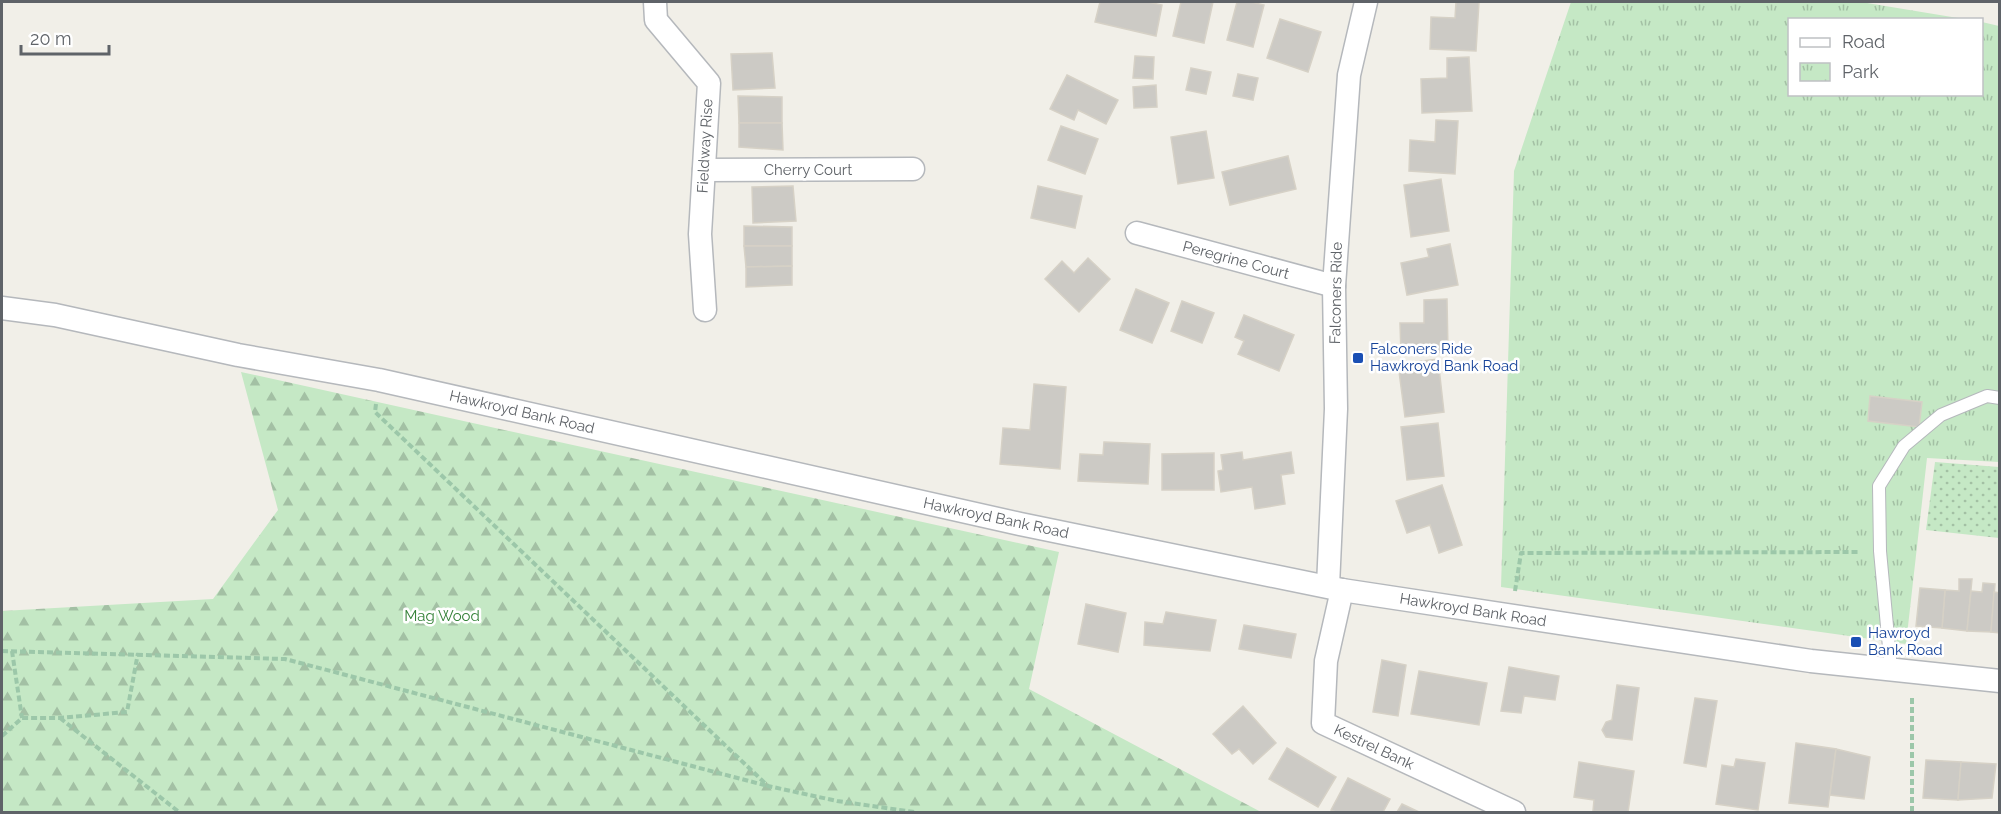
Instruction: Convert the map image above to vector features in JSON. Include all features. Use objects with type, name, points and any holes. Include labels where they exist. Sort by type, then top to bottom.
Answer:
[{"type":"street","name":"Fieldway Rise","points":[[655,2],[656,20],[709,84],[700,234],[705,310]]},
{"type":"street","name":"Falconers Ride","points":[[1335,588],[1334,286],[1349,75],[1366,2]]},
{"type":"street","name":"Cherry Court","points":[[704,170],[913,169]]},
{"type":"street","name":"Peregrine Court","points":[[1137,234],[1334,286]]},
{"type":"street","name":"Hawkroyd Bank Road","points":[[2,308],[55,315],[238,355],[379,380],[1020,524],[1335,588],[1811,661],[2000,681]]},
{"type":"street","name":"Kestrel Bank","points":[[1335,588],[1326,661],[1323,723],[1515,813]]},
{"type":"lane","points":[[1902,671],[1880,551],[1879,486],[1904,446],[1941,415],[1987,396],[2000,398]]},
{"type":"path","points":[[379,380],[375,412],[768,786]]},
{"type":"path","points":[[1512,616],[1521,553],[1880,551]]},
{"type":"path","points":[[2,651],[285,658],[768,786],[837,801],[914,813]]},
{"type":"path","points":[[12,651],[22,718]]},
{"type":"path","points":[[2,736],[22,718],[59,718],[127,712],[138,653]]},
{"type":"path","points":[[1902,671],[1912,813]]},
{"type":"path","points":[[59,718],[179,813]]},
{"type":"green space","points":[[1571,2],[1861,2],[1958,18],[1788,18],[1788,96],[1983,96],[1983,22],[1999,26],[1999,462],[1927,458],[1906,644],[1501,587],[1514,171]]},
{"type":"green space","name":"Mag Wood","points":[[241,372],[1059,552],[1029,689],[1261,812],[2,812],[2,611],[213,599],[278,510]]},
{"type":"green space","points":[[1935,462],[1999,467],[1999,538],[1926,530]]},
{"type":"building","points":[[1100,2],[1148,2],[1162,5],[1156,36],[1095,22]]},
{"type":"building","points":[[1181,2],[1213,2],[1204,43],[1173,36]]},
{"type":"building","points":[[1237,2],[1264,5],[1253,47],[1227,40]]},
{"type":"building","points":[[1456,2],[1479,2],[1476,51],[1430,49],[1431,17],[1455,18]]},
{"type":"building","points":[[1280,19],[1321,32],[1308,72],[1267,58]]},
{"type":"building","points":[[772,53],[775,88],[733,90],[731,54]]},
{"type":"building","points":[[1135,56],[1154,57],[1153,79],[1133,78]]},
{"type":"building","points":[[1469,57],[1472,111],[1422,113],[1421,79],[1447,78],[1447,58]]},
{"type":"building","points":[[1191,68],[1211,72],[1206,94],[1186,90]]},
{"type":"building","points":[[1238,74],[1258,78],[1253,100],[1233,96]]},
{"type":"building","points":[[1067,75],[1118,100],[1106,124],[1078,110],[1074,120],[1050,109]]},
{"type":"building","points":[[1156,85],[1157,107],[1134,108],[1133,87]]},
{"type":"building","points":[[738,96],[782,97],[782,123],[739,123]]},
{"type":"building","points":[[1436,120],[1458,121],[1455,174],[1409,171],[1410,140],[1435,142]]},
{"type":"building","points":[[739,123],[782,123],[783,150],[739,147]]},
{"type":"building","points":[[1061,126],[1098,139],[1085,174],[1048,160]]},
{"type":"building","points":[[1206,131],[1214,178],[1178,184],[1171,137]]},
{"type":"building","points":[[1288,156],[1296,189],[1230,205],[1222,172]]},
{"type":"building","points":[[1441,179],[1449,231],[1411,237],[1404,185]]},
{"type":"building","points":[[793,186],[796,221],[753,223],[752,187]]},
{"type":"building","points":[[1038,186],[1082,196],[1075,228],[1031,218]]},
{"type":"building","points":[[744,226],[792,227],[792,246],[744,246]]},
{"type":"building","points":[[1450,244],[1458,285],[1407,295],[1401,263],[1429,257],[1427,249]]},
{"type":"building","points":[[744,246],[792,246],[792,266],[746,267]]},
{"type":"building","points":[[1088,258],[1110,279],[1079,312],[1045,279],[1062,261],[1074,273]]},
{"type":"building","points":[[792,266],[792,285],[746,287],[746,267]]},
{"type":"building","points":[[1136,289],[1169,303],[1152,343],[1120,330]]},
{"type":"building","points":[[1447,299],[1448,352],[1401,354],[1400,323],[1424,323],[1424,300]]},
{"type":"building","points":[[1182,301],[1214,313],[1202,343],[1171,331]]},
{"type":"building","points":[[1244,315],[1294,335],[1279,371],[1238,354],[1244,341],[1235,337]]},
{"type":"building","points":[[1438,359],[1444,412],[1405,417],[1398,364]]},
{"type":"building","points":[[1034,384],[1066,387],[1060,469],[1000,464],[1003,428],[1030,430]]},
{"type":"building","points":[[1870,396],[1922,402],[1919,427],[1868,421]]},
{"type":"building","points":[[1438,423],[1444,476],[1407,480],[1401,427]]},
{"type":"building","points":[[1104,442],[1150,444],[1148,484],[1078,481],[1080,454],[1103,455]]},
{"type":"building","points":[[1242,452],[1243,460],[1291,452],[1294,473],[1281,475],[1285,504],[1255,509],[1252,487],[1221,492],[1218,471],[1223,470],[1221,455]]},
{"type":"building","points":[[1214,453],[1214,490],[1162,490],[1162,454]]},
{"type":"building","points":[[1442,485],[1462,545],[1439,553],[1430,525],[1407,533],[1396,501]]},
{"type":"building","points":[[1959,579],[1972,579],[1967,631],[1942,628],[1945,590],[1959,591]]},
{"type":"building","points":[[1983,583],[1995,584],[1991,632],[1967,631],[1971,591],[1982,592]]},
{"type":"building","points":[[1920,588],[1945,590],[1942,628],[1916,626]]},
{"type":"building","points":[[1994,592],[2000,593],[2000,633],[1991,632]]},
{"type":"building","points":[[1086,604],[1126,613],[1118,652],[1078,644]]},
{"type":"building","points":[[1166,612],[1216,620],[1210,651],[1144,645],[1145,622],[1163,624]]},
{"type":"building","points":[[1244,625],[1296,634],[1291,658],[1239,649]]},
{"type":"building","points":[[1382,660],[1406,665],[1398,716],[1373,712]]},
{"type":"building","points":[[1509,667],[1559,676],[1555,700],[1524,696],[1521,713],[1501,711]]},
{"type":"building","points":[[1419,671],[1487,683],[1479,725],[1411,714]]},
{"type":"building","points":[[1617,685],[1639,688],[1632,740],[1606,737],[1602,730],[1606,722],[1612,720]]},
{"type":"building","points":[[1695,698],[1717,701],[1706,767],[1684,763]]},
{"type":"building","points":[[1243,706],[1276,743],[1253,764],[1239,749],[1232,754],[1213,734]]},
{"type":"building","points":[[1796,743],[1836,749],[1828,807],[1789,803]]},
{"type":"building","points":[[1287,748],[1336,777],[1318,807],[1269,779]]},
{"type":"building","points":[[1836,749],[1870,757],[1864,799],[1830,795]]},
{"type":"building","points":[[1736,759],[1765,763],[1758,810],[1716,804],[1722,765],[1734,767]]},
{"type":"building","points":[[1926,760],[1961,762],[1958,800],[1923,798]]},
{"type":"building","points":[[1579,762],[1634,771],[1628,812],[1593,811],[1594,800],[1574,797]]},
{"type":"building","points":[[1961,762],[1996,764],[1992,798],[1958,800]]},
{"type":"building","points":[[1348,778],[1390,799],[1383,812],[1336,812],[1331,810]]},
{"type":"building","points":[[1402,804],[1419,812],[1397,812]]},
{"type":"place","name":"Falconers Ride Hawkroyd Bank Road","points":[[1358,358]]},
{"type":"place","name":"Hawroyd Bank Road","points":[[1856,642]]}]
